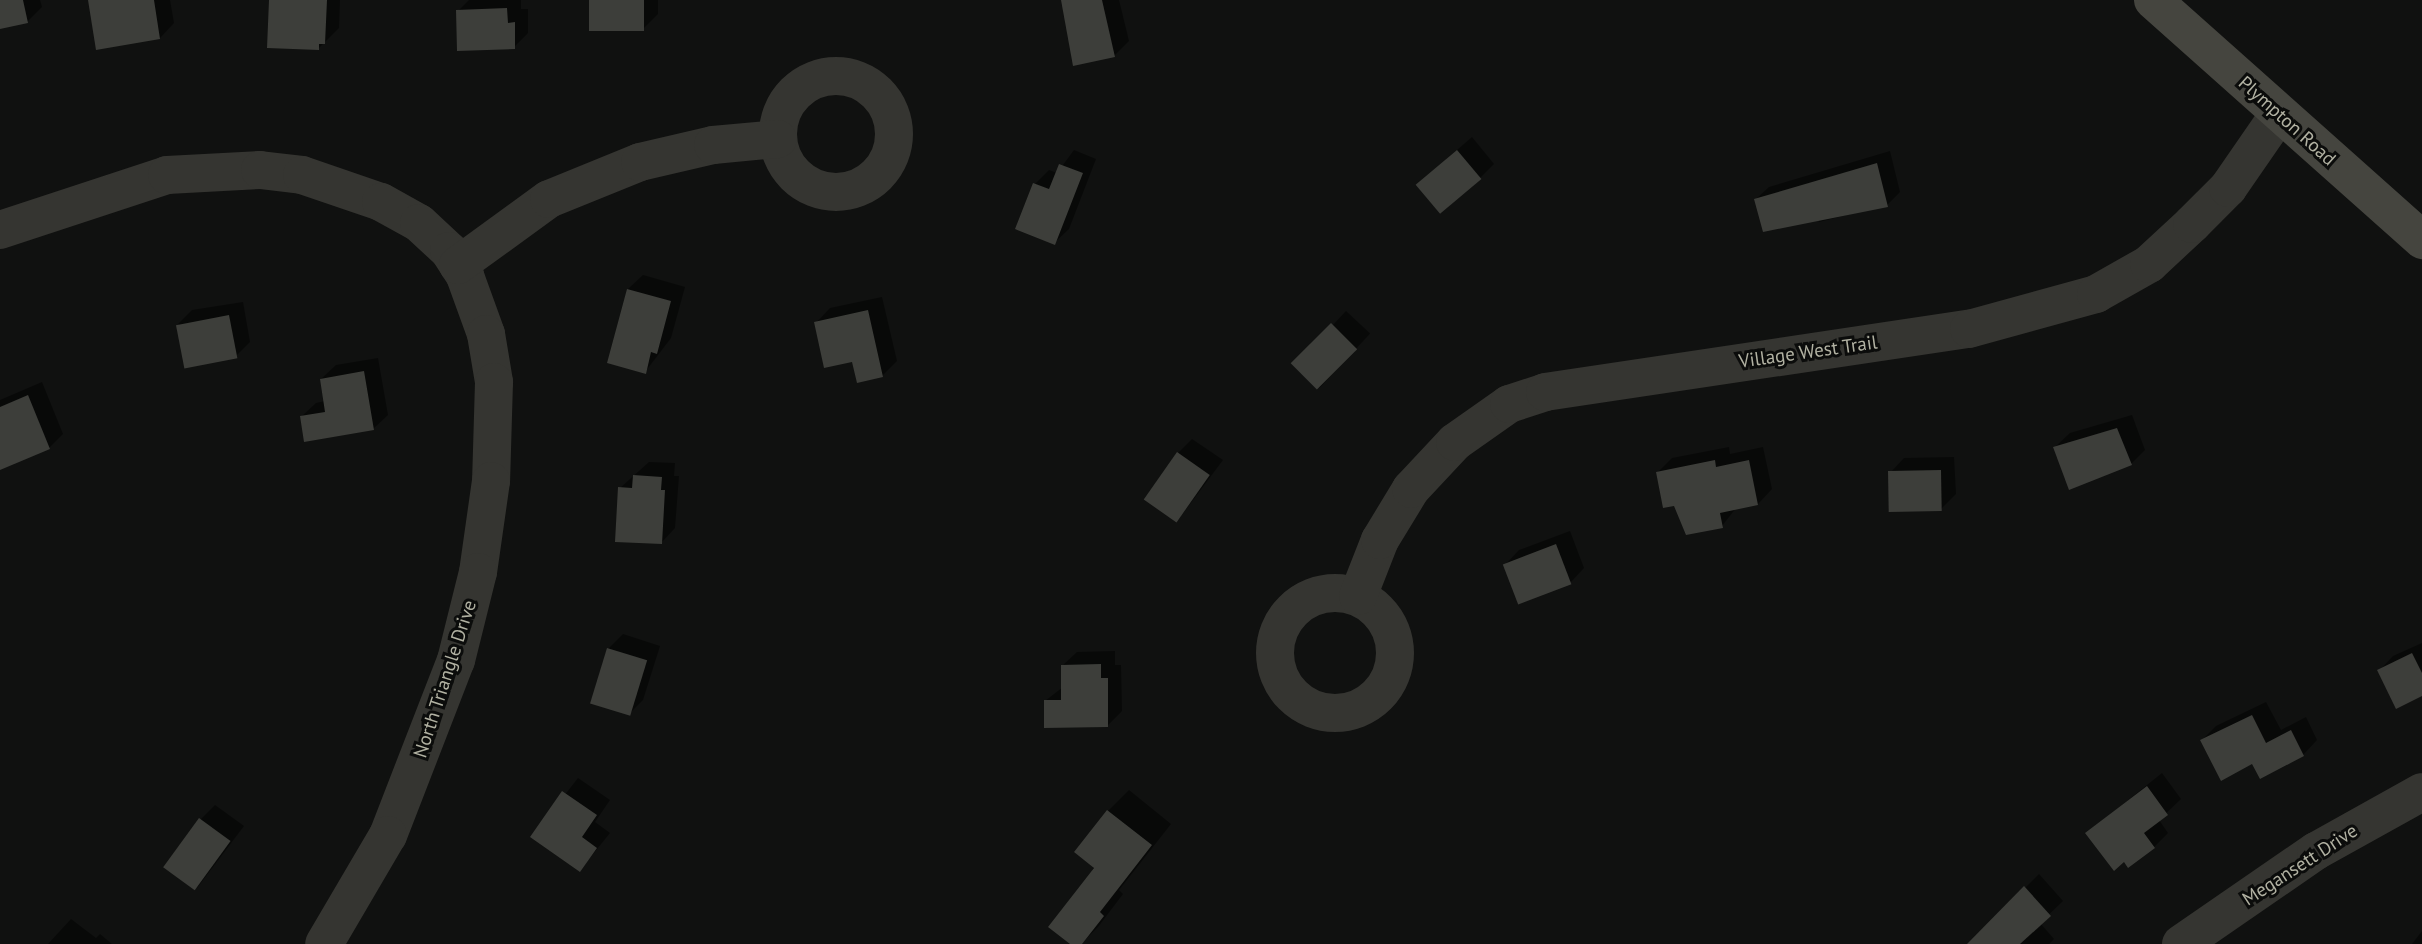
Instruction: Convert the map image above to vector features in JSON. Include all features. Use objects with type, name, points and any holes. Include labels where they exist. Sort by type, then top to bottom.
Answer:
[{"type":"main road","name":"Plympton Road","points":[[2153,0],[2422,240]]},
{"type":"street","name":"Village West Trail","points":[[1358,596],[1394,513],[1411,489],[1455,442],[1509,404],[1545,392],[1969,329],[2096,294],[2149,264],[2192,225],[2228,188],[2279,114]]},
{"type":"street","points":[[458,265],[549,199],[640,162],[713,145],[778,139]]},
{"type":"street","name":"North Triangle Drive","points":[[0,230],[167,175],[260,170],[302,175],[381,202],[419,223],[458,265],[483,324],[494,382],[491,481],[478,572],[456,660],[407,789],[366,879],[324,944]]},
{"type":"street","name":"Megansett Drive","points":[[2181,944],[2316,851],[2422,792]]},
{"type":"building","points":[[0,0],[23,0],[28,23],[0,29]]},
{"type":"building","points":[[88,0],[154,0],[160,39],[96,50]]},
{"type":"building","points":[[269,0],[327,0],[325,44],[319,44],[319,50],[267,48]]},
{"type":"building","points":[[589,0],[644,0],[644,31],[589,31]]},
{"type":"building","points":[[1061,0],[1102,0],[1115,57],[1073,66]]},
{"type":"building","points":[[507,8],[508,23],[515,22],[515,49],[457,51],[456,10]]},
{"type":"building","points":[[1457,150],[1481,179],[1440,214],[1416,185]]},
{"type":"building","points":[[1877,163],[1888,207],[1763,232],[1754,199]]},
{"type":"building","points":[[1059,164],[1083,173],[1055,245],[1015,229],[1033,183],[1049,189]]},
{"type":"building","points":[[627,289],[671,301],[657,354],[651,352],[646,374],[607,363]]},
{"type":"building","points":[[868,310],[883,377],[857,383],[852,362],[824,368],[814,322]]},
{"type":"building","points":[[229,315],[237,358],[184,368],[176,325]]},
{"type":"building","points":[[1331,323],[1357,349],[1317,389],[1291,363]]},
{"type":"building","points":[[364,371],[374,430],[304,442],[300,416],[325,412],[320,379]]},
{"type":"building","points":[[28,395],[50,449],[0,470],[0,407]]},
{"type":"building","points":[[2117,428],[2132,465],[2069,490],[2053,447]]},
{"type":"building","points":[[1177,452],[1210,475],[1176,522],[1144,500]]},
{"type":"building","points":[[1715,460],[1716,467],[1749,460],[1758,505],[1720,513],[1723,528],[1686,535],[1674,506],[1663,508],[1656,472]]},
{"type":"building","points":[[1941,470],[1942,511],[1889,512],[1888,471]]},
{"type":"building","points":[[633,475],[662,477],[661,490],[665,490],[662,544],[615,542],[618,487],[632,488]]},
{"type":"building","points":[[1556,544],[1571,584],[1518,605],[1503,564]]},
{"type":"building","points":[[607,648],[647,660],[630,716],[590,703]]},
{"type":"building","points":[[2412,653],[2422,673],[2422,696],[2396,709],[2377,670]]},
{"type":"building","points":[[1101,664],[1101,678],[1108,678],[1108,727],[1044,728],[1044,700],[1061,700],[1061,665]]},
{"type":"building","points":[[2252,715],[2266,743],[2291,730],[2304,756],[2260,779],[2252,764],[2221,781],[2200,740]]},
{"type":"building","points":[[2147,786],[2168,815],[2144,833],[2155,848],[2128,868],[2124,862],[2114,871],[2085,833]]},
{"type":"building","points":[[562,791],[597,815],[582,837],[597,848],[580,872],[530,837]]},
{"type":"building","points":[[1107,810],[1152,845],[1100,912],[1104,916],[1082,944],[1070,944],[1048,927],[1094,868],[1074,852]]},
{"type":"building","points":[[199,818],[231,841],[195,890],[163,867]]},
{"type":"building","points":[[2024,886],[2051,916],[2020,944],[1967,944]]}]
